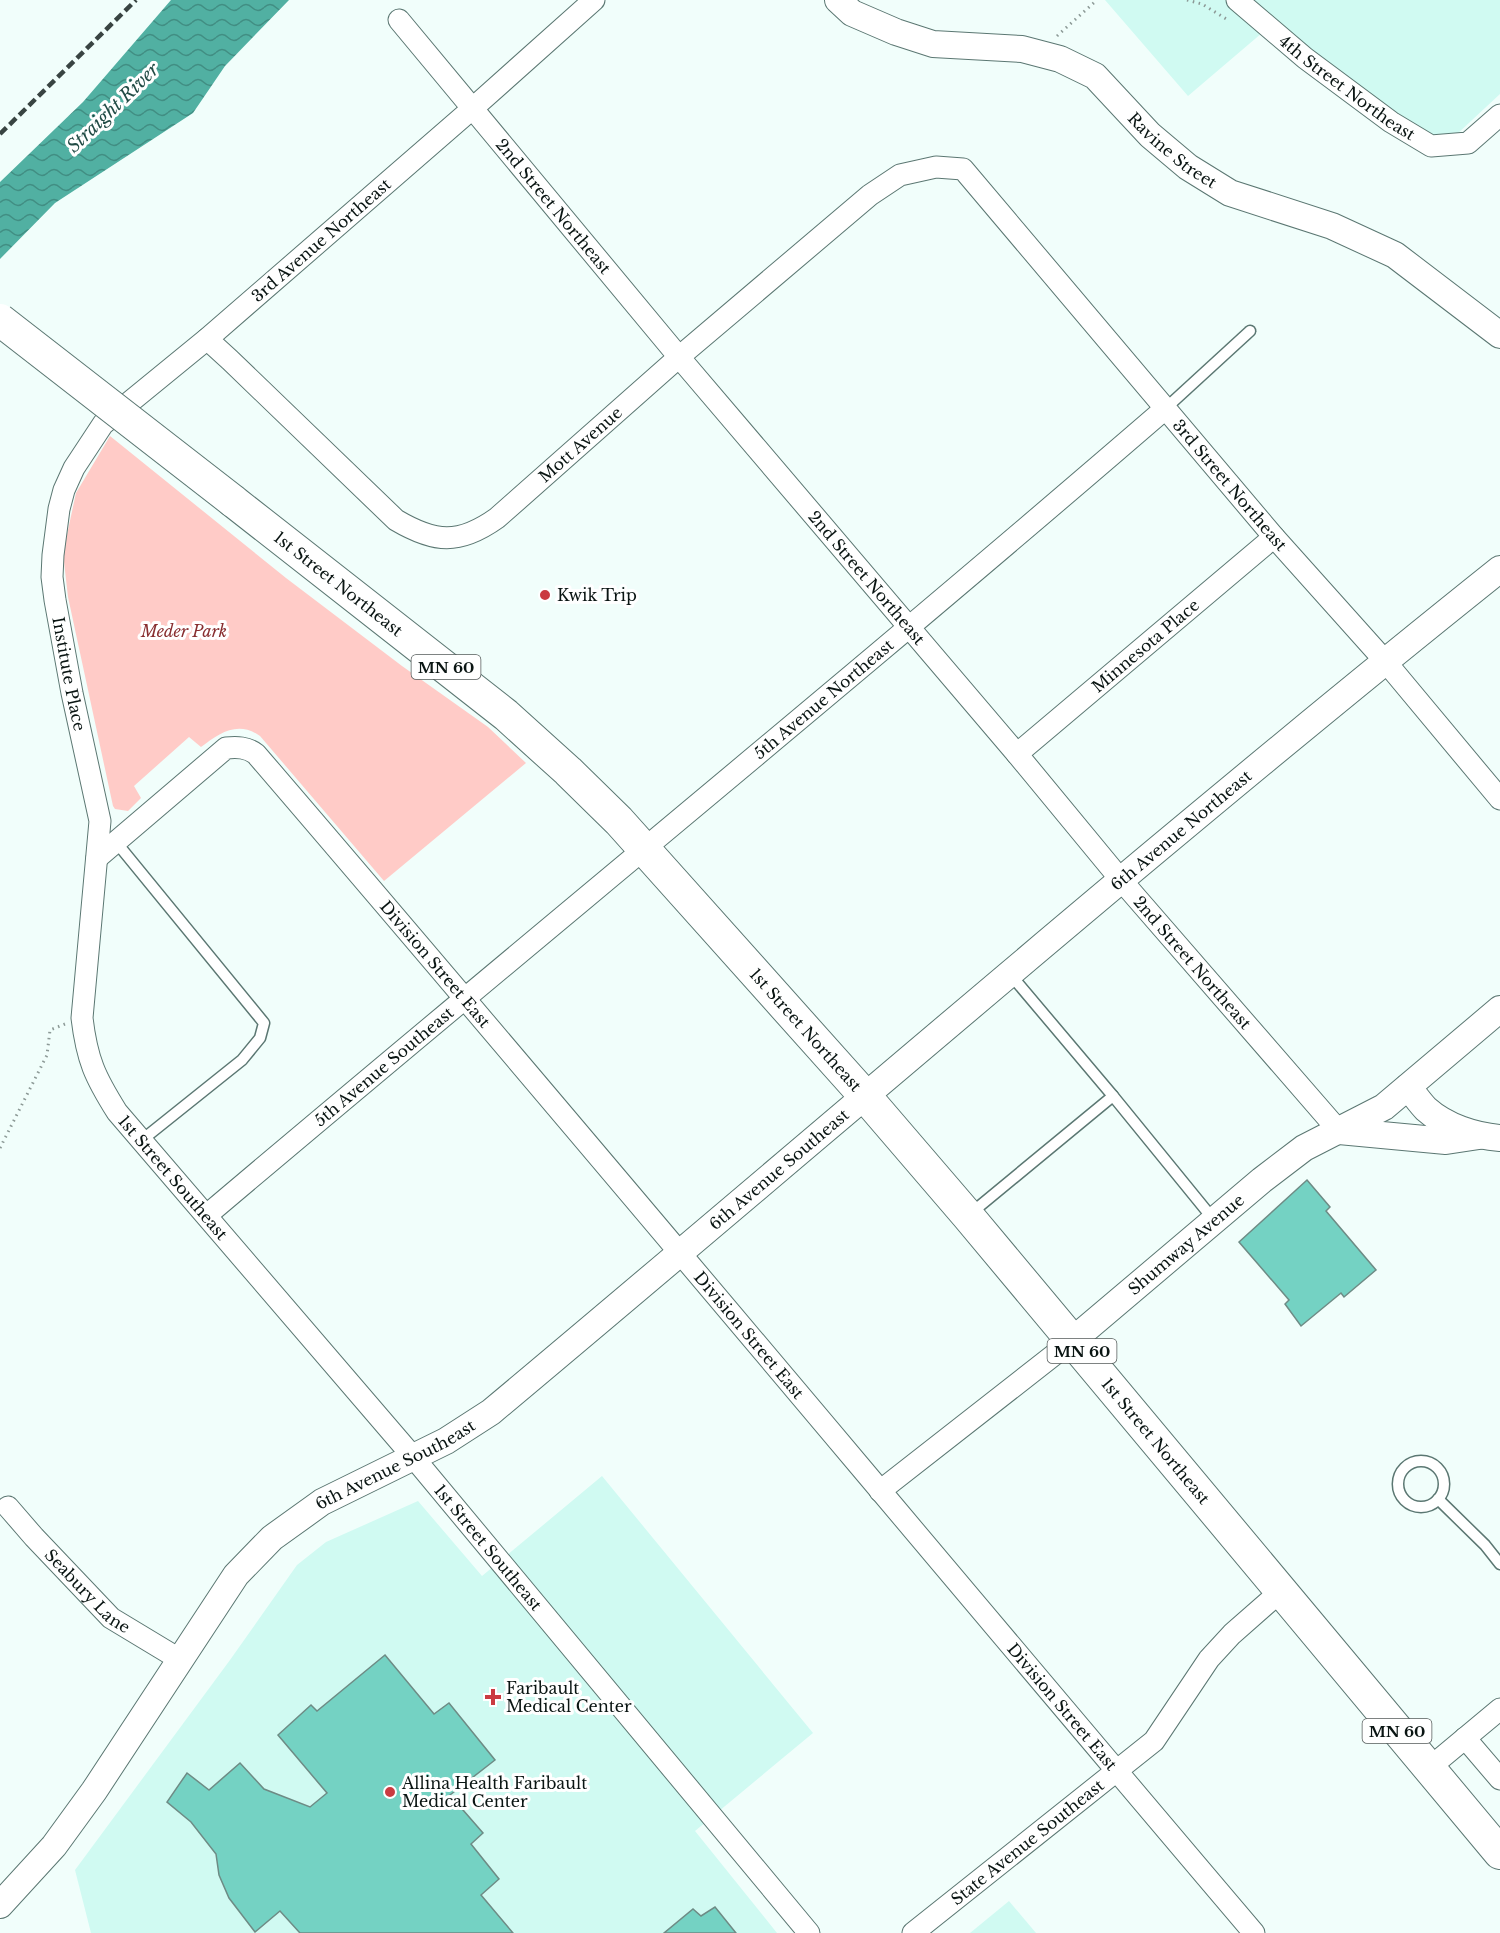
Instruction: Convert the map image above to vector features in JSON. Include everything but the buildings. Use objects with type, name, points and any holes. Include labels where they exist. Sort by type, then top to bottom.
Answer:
[{"type":"main road","name":"1st Street Northeast","points":[[0,320],[506,715],[592,794],[865,1096],[968,1216],[1500,1853]]},
{"type":"street","name":"3rd Avenue Northeast","points":[[64,490],[74,468],[103,424],[207,339],[594,0]]},
{"type":"street","name":"Ravine Street","points":[[837,0],[852,13],[896,32],[933,44],[1022,49],[1060,59],[1095,76],[1150,135],[1188,167],[1230,193],[1332,226],[1395,255],[1500,335]]},
{"type":"street","name":"4th Street Northeast","points":[[1237,0],[1305,58],[1391,122],[1431,147],[1468,143],[1500,115]]},
{"type":"street","name":"2nd Street Northeast","points":[[399,20],[679,357],[1017,754],[1121,880],[1339,1131]]},
{"type":"street","name":"Mott Avenue","points":[[207,339],[396,520],[417,532],[442,538],[462,537],[481,530],[497,518],[679,357],[870,195],[900,175],[936,167],[963,169]]},
{"type":"street","name":"3rd Street Northeast","points":[[963,169],[1274,537],[1385,661],[1500,799]]},
{"type":"street","name":"5th Avenue Northeast","points":[[644,849],[1166,408]]},
{"type":"street","name":"Institute Place","points":[[64,490],[55,530],[52,578],[72,693],[100,821],[82,1018]]},
{"type":"street","name":"Minnesota Place","points":[[1017,754],[1274,537]]},
{"type":"street","name":"6th Avenue Northeast","points":[[865,1096],[1121,880],[1385,661],[1500,569]]},
{"type":"street","name":"Division Street East","points":[[116,842],[226,748],[250,749],[256,754],[465,997],[1254,1933]]},
{"type":"street","points":[[97,858],[116,842]]},
{"type":"street","name":"5th Avenue Southeast","points":[[207,1215],[644,849]]},
{"type":"street","name":"Shumway Avenue","points":[[880,1491],[1072,1340],[1214,1220],[1304,1148],[1384,1107],[1500,1009]]},
{"type":"street","name":"1st Street Southeast","points":[[82,1018],[85,1046],[97,1080],[117,1112],[414,1458],[809,1933]]},
{"type":"street","points":[[1408,1087],[1427,1110],[1452,1125],[1490,1137]]},
{"type":"street","name":"6th Avenue Southeast","points":[[0,1905],[60,1836],[94,1791],[236,1575],[273,1538],[322,1502],[414,1458],[491,1413],[865,1096]]},
{"type":"street","points":[[1339,1131],[1446,1141],[1490,1137]]},
{"type":"street","name":"Seabury Lane","points":[[8,1507],[34,1538],[111,1618],[179,1659]]},
{"type":"street","name":"State Avenue Southeast","points":[[913,1933],[1154,1741],[1209,1659],[1232,1634],[1281,1591]]},
{"type":"street","points":[[1428,1769],[1500,1709]]},
{"type":"street","points":[[1465,1738],[1500,1779]]},
{"type":"lane","points":[[1166,408],[1250,331]]},
{"type":"lane","points":[[116,842],[264,1023],[260,1038],[243,1060],[142,1140]]},
{"type":"lane","points":[[1010,974],[1214,1220]]},
{"type":"lane","points":[[968,1216],[1113,1096]]},
{"type":"lane","points":[[1422,1461],[1435,1466],[1440,1472],[1444,1486],[1438,1499],[1425,1507],[1409,1504],[1399,1492],[1398,1485],[1402,1470],[1408,1465],[1422,1461]]},
{"type":"lane","points":[[1438,1499],[1485,1545],[1500,1564]]},
{"type":"path","points":[[1053,39],[1098,0]]},
{"type":"path","points":[[1187,0],[1202,4],[1230,21]]},
{"type":"path","points":[[0,1148],[47,1055],[50,1030],[82,1018]]},
{"type":"shaded area","points":[[1105,0],[1500,0],[1500,94],[1456,135],[1431,146],[1269,27],[1188,96]]},
{"type":"shaded area","name":"Faribault Medical Center","points":[[602,1476],[813,1733],[695,1831],[777,1933],[91,1933],[75,1870],[297,1565],[326,1542],[418,1501],[482,1576]]},
{"type":"shaded area","points":[[1009,1901],[1036,1933],[970,1933]]},
{"type":"green space","name":"Meder Park","points":[[110,436],[286,578],[402,666],[488,727],[526,763],[384,881],[260,736],[252,731],[229,730],[201,747],[189,737],[134,786],[141,798],[128,811],[115,809],[68,597],[63,553],[76,493]]},
{"type":"water","name":"Straight River","points":[[171,0],[289,0],[225,66],[193,113],[55,203],[0,259],[0,182],[83,102]]},
{"type":"railway","points":[[0,134],[136,0]]},
{"type":"place","name":"Kwik Trip","points":[[545,595]]},
{"type":"place","name":"Faribault Medical Center","points":[[493,1697]]},
{"type":"place","name":"Allina Health Faribault Medical Center","points":[[390,1792]]}]
